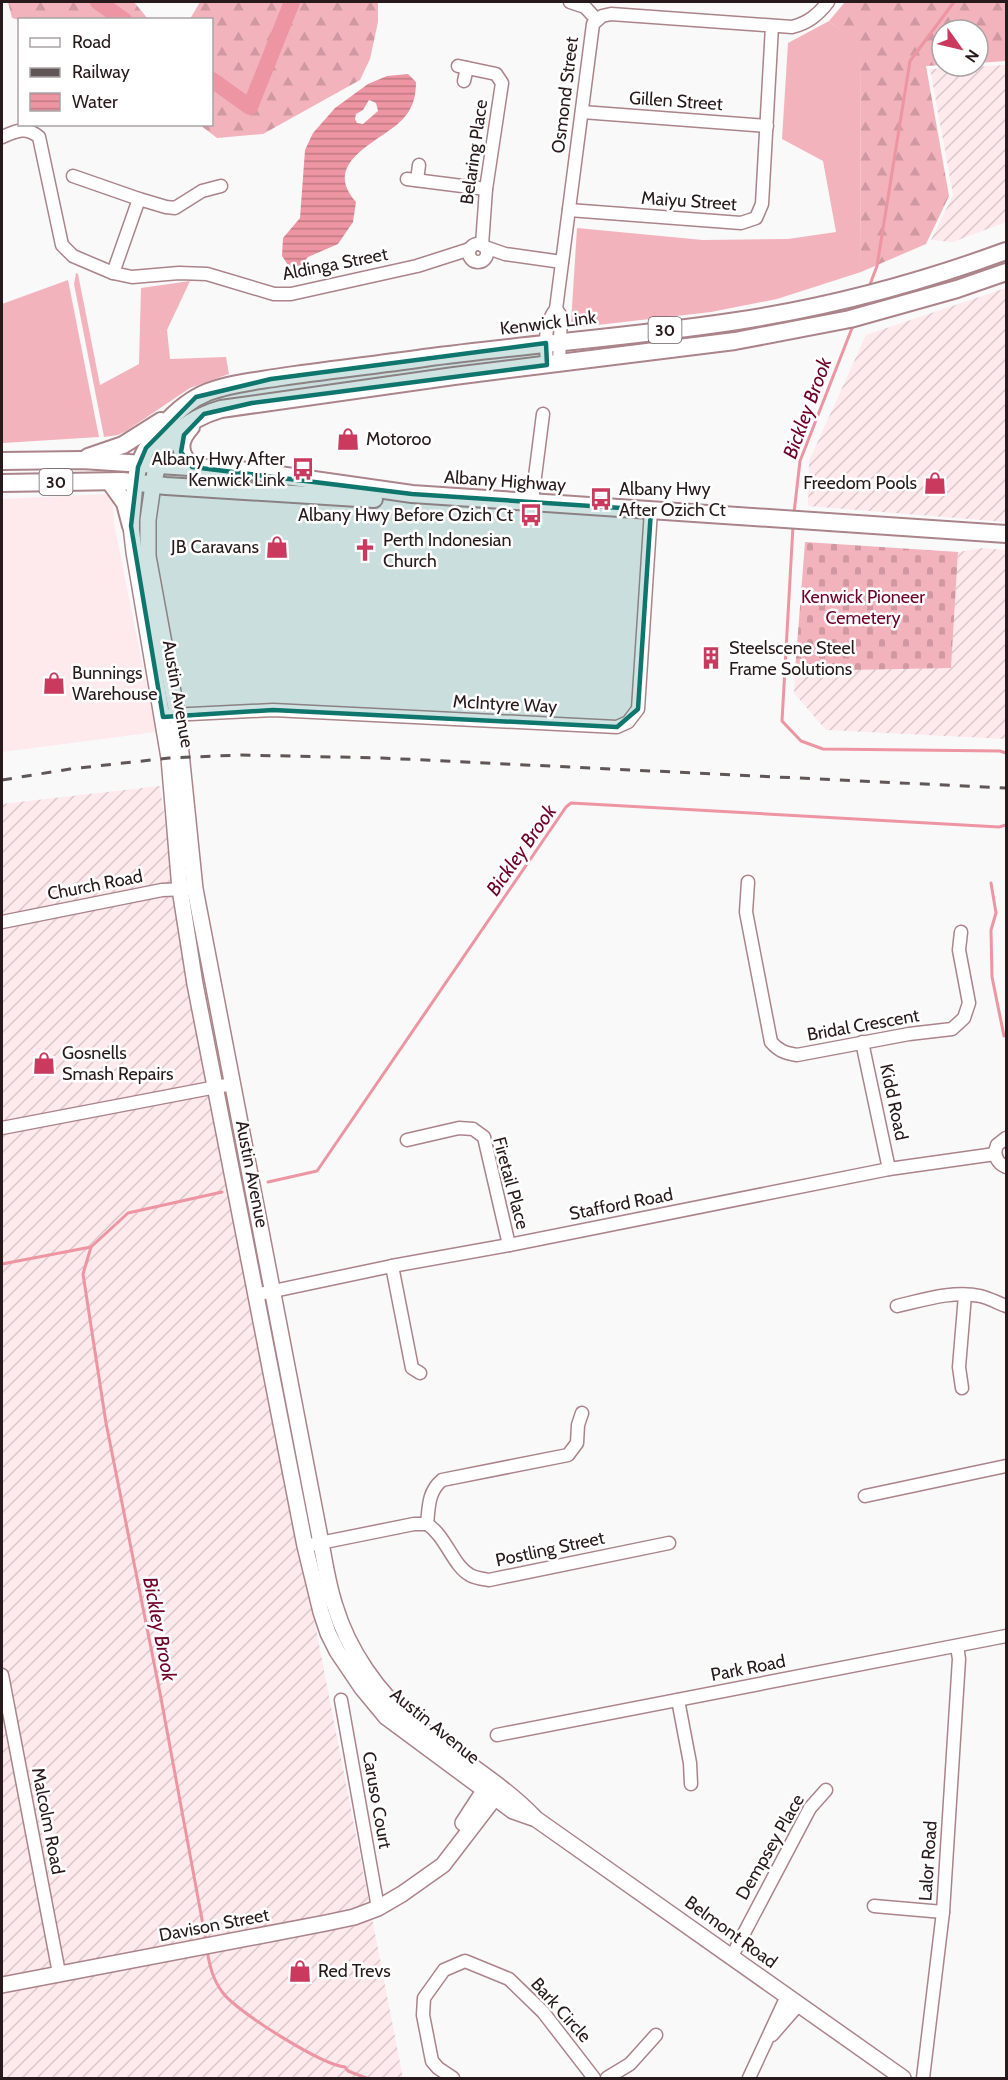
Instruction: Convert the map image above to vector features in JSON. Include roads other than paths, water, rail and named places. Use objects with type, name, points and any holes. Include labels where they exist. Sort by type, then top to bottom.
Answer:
[{"type":"highway","name":"Kenwick Link","points":[[135,483],[146,448],[165,425],[196,397],[212,391],[271,379],[553,342],[737,321],[783,313],[848,299],[948,272],[1006,251]]},
{"type":"highway","name":"30","points":[[153,485],[163,450],[191,420],[204,414],[259,402],[735,341],[786,332],[850,319],[1006,272]]},
{"type":"highway","name":"30","points":[[82,460],[123,445],[196,397]]},
{"type":"highway","points":[[192,467],[183,455],[182,440],[204,414]]},
{"type":"highway","name":"Albany Highway","points":[[2,461],[82,460],[251,471],[412,494],[531,506]]},
{"type":"highway","points":[[110,482],[125,503],[131,526]]},
{"type":"highway","name":"Albany Highway","points":[[2,483],[135,483],[531,506],[805,525],[1006,544]]},
{"type":"highway","name":"Albany Highway","points":[[805,525],[1006,534]]},
{"type":"main road","name":"Austin Avenue","points":[[135,483],[131,526],[134,552],[170,715]]},
{"type":"main road","name":"Austin Avenue","points":[[153,485],[148,520],[148,556],[170,715],[188,889],[195,984],[305,1546],[321,1612],[337,1651],[362,1688],[386,1717],[493,1790]]},
{"type":"main road","name":"Austin Avenue","points":[[188,889],[232,1084],[334,1604],[344,1629],[362,1662],[382,1690],[414,1723],[493,1790]]},
{"type":"main road","name":"Belmont Road","points":[[493,1790],[513,1811],[536,1819],[903,2079]]},
{"type":"main road","name":"Davison Street","points":[[2,1985],[354,1917],[378,1908],[423,1878],[493,1790]]},
{"type":"street","points":[[570,2],[585,7],[596,20]]},
{"type":"street","name":"Osmond Street","points":[[553,364],[553,342],[549,318],[556,309],[591,29],[596,20],[611,14],[792,27],[814,18],[828,2]]},
{"type":"street","name":"Maiyu Street","points":[[569,210],[741,223],[756,218],[762,204],[772,27]]},
{"type":"street","name":"Belaring Place","points":[[464,81],[463,67],[496,74],[502,83],[478,250]]},
{"type":"street","name":"Gillen Street","points":[[582,112],[767,126]]},
{"type":"street","name":"Aldinga Street","points":[[2,137],[24,129],[32,131],[39,137],[62,245],[73,256],[113,273],[132,277],[186,273],[207,274],[265,292],[291,294],[417,266],[456,253],[478,250],[562,262]]},
{"type":"street","points":[[419,165],[412,180],[486,189]]},
{"type":"street","points":[[73,176],[139,199],[175,208],[202,191],[221,186]]},
{"type":"street","points":[[113,273],[139,199]]},
{"type":"street","points":[[531,506],[543,414]]},
{"type":"street","name":"McIntyre Way","points":[[170,715],[273,710],[617,728],[628,722],[638,709],[651,514]]},
{"type":"street","name":"Bridal Crescent","points":[[748,882],[746,912],[771,1042],[777,1049],[786,1053],[797,1055],[862,1042],[952,1029],[964,1018],[969,1003],[959,950],[961,932]]},
{"type":"street","name":"Church Road","points":[[2,922],[162,890],[188,889]]},
{"type":"street","name":"Kidd Road","points":[[862,1042],[889,1169]]},
{"type":"street","points":[[2,1128],[232,1084]]},
{"type":"street","name":"Firetail Place","points":[[407,1140],[459,1128],[473,1129],[483,1137],[509,1245]]},
{"type":"street","points":[[1006,1138],[997,1145],[995,1154],[1000,1164],[1006,1167]]},
{"type":"street","name":"Stafford Road","points":[[255,1295],[889,1169],[995,1154]]},
{"type":"street","points":[[392,1266],[412,1368],[420,1373]]},
{"type":"street","points":[[962,1388],[959,1367],[965,1295]]},
{"type":"street","points":[[897,1305],[965,1295],[980,1296],[1006,1306]]},
{"type":"street","points":[[305,1546],[414,1524],[426,1524],[430,1496],[434,1487],[442,1480],[568,1455],[577,1443],[578,1425],[582,1413]]},
{"type":"street","points":[[865,1496],[1006,1466]]},
{"type":"street","name":"Postling Street","points":[[426,1524],[437,1530],[462,1569],[470,1575],[489,1580],[669,1543]]},
{"type":"street","name":"Park Road","points":[[497,1735],[1006,1636]]},
{"type":"street","name":"Lalor Road","points":[[923,2079],[943,1912],[959,1659],[957,1646]]},
{"type":"street","name":"Malcolm Road","points":[[2,1675],[59,1973]]},
{"type":"street","name":"Caruso Court","points":[[341,1700],[378,1908]]},
{"type":"street","points":[[678,1700],[690,1763],[691,1784]]},
{"type":"street","name":"Dempsey Place","points":[[732,1956],[810,1808],[826,1790]]},
{"type":"street","points":[[874,1905],[943,1912]]},
{"type":"street","name":"Bark Circle","points":[[453,2079],[432,2061],[423,2015],[424,1998],[444,1970],[465,1961],[508,1979],[543,2012],[594,2079]]},
{"type":"street","points":[[749,2079],[769,2039],[793,2000]]},
{"type":"street","points":[[607,2079],[630,2064],[656,2035]]},
{"type":"water","points":[[408,74],[416,82],[414,97],[406,116],[357,154],[349,164],[345,175],[347,188],[356,202],[353,222],[338,244],[308,257],[301,265],[290,268],[282,256],[283,238],[300,218],[305,150],[313,133],[335,108],[368,84],[387,76]],"holes":[[[369,100],[376,103],[378,111],[363,124],[357,123],[356,114],[363,110]]]},
{"type":"waterway","points":[[98,2],[121,18]]},
{"type":"waterway","points":[[213,81],[250,107],[292,2]]},
{"type":"waterway","name":"Bickley Brook","points":[[869,287],[877,266],[910,61],[954,2]]},
{"type":"waterway","name":"Bickley Brook","points":[[794,513],[800,461],[854,323]]},
{"type":"waterway","name":"Bickley Brook","points":[[793,526],[782,721],[801,741],[823,749],[1000,751],[1006,753]]},
{"type":"waterway","name":"Bickley Brook","points":[[268,1182],[317,1171],[566,807],[571,803],[999,827],[1006,825]]},
{"type":"waterway","points":[[991,883],[996,913],[991,930],[992,977],[1004,1036]]},
{"type":"waterway","name":"Bickley Brook","points":[[206,1941],[160,1693],[106,1423],[83,1274],[91,1247],[128,1213],[222,1192]]},
{"type":"waterway","points":[[2,1264],[91,1247]]},
{"type":"waterway","name":"Bickley Brook","points":[[207,1951],[212,1973],[231,2002],[300,2048],[366,2078]]},
{"type":"railway","points":[[2,780],[70,769],[169,758],[241,755],[382,758],[1006,788]]},
{"type":"place","name":"Motoroo","points":[[348,439]]},
{"type":"place","name":"Albany Hwy After Kenwick Link","points":[[303,469]]},
{"type":"place","name":"Freedom Pools","points":[[935,483]]},
{"type":"place","name":"Albany Hwy After Ozich Ct","points":[[601,499]]},
{"type":"place","name":"Albany Hwy Before Ozich Ct","points":[[531,515]]},
{"type":"place","name":"JB Caravans","points":[[277,547]]},
{"type":"place","name":"Perth Indonesian Church","points":[[365,550]]},
{"type":"place","name":"Steelscene Steel Frame Solutions","points":[[711,658]]},
{"type":"place","name":"Bunnings Warehouse","points":[[54,683]]},
{"type":"place","name":"Gosnells Smash Repairs","points":[[44,1063]]},
{"type":"place","name":"Red Trevs","points":[[300,1971]]},
{"type":"park label","name":"Kenwick Pioneer Cemetery","points":[[863,607]]}]
